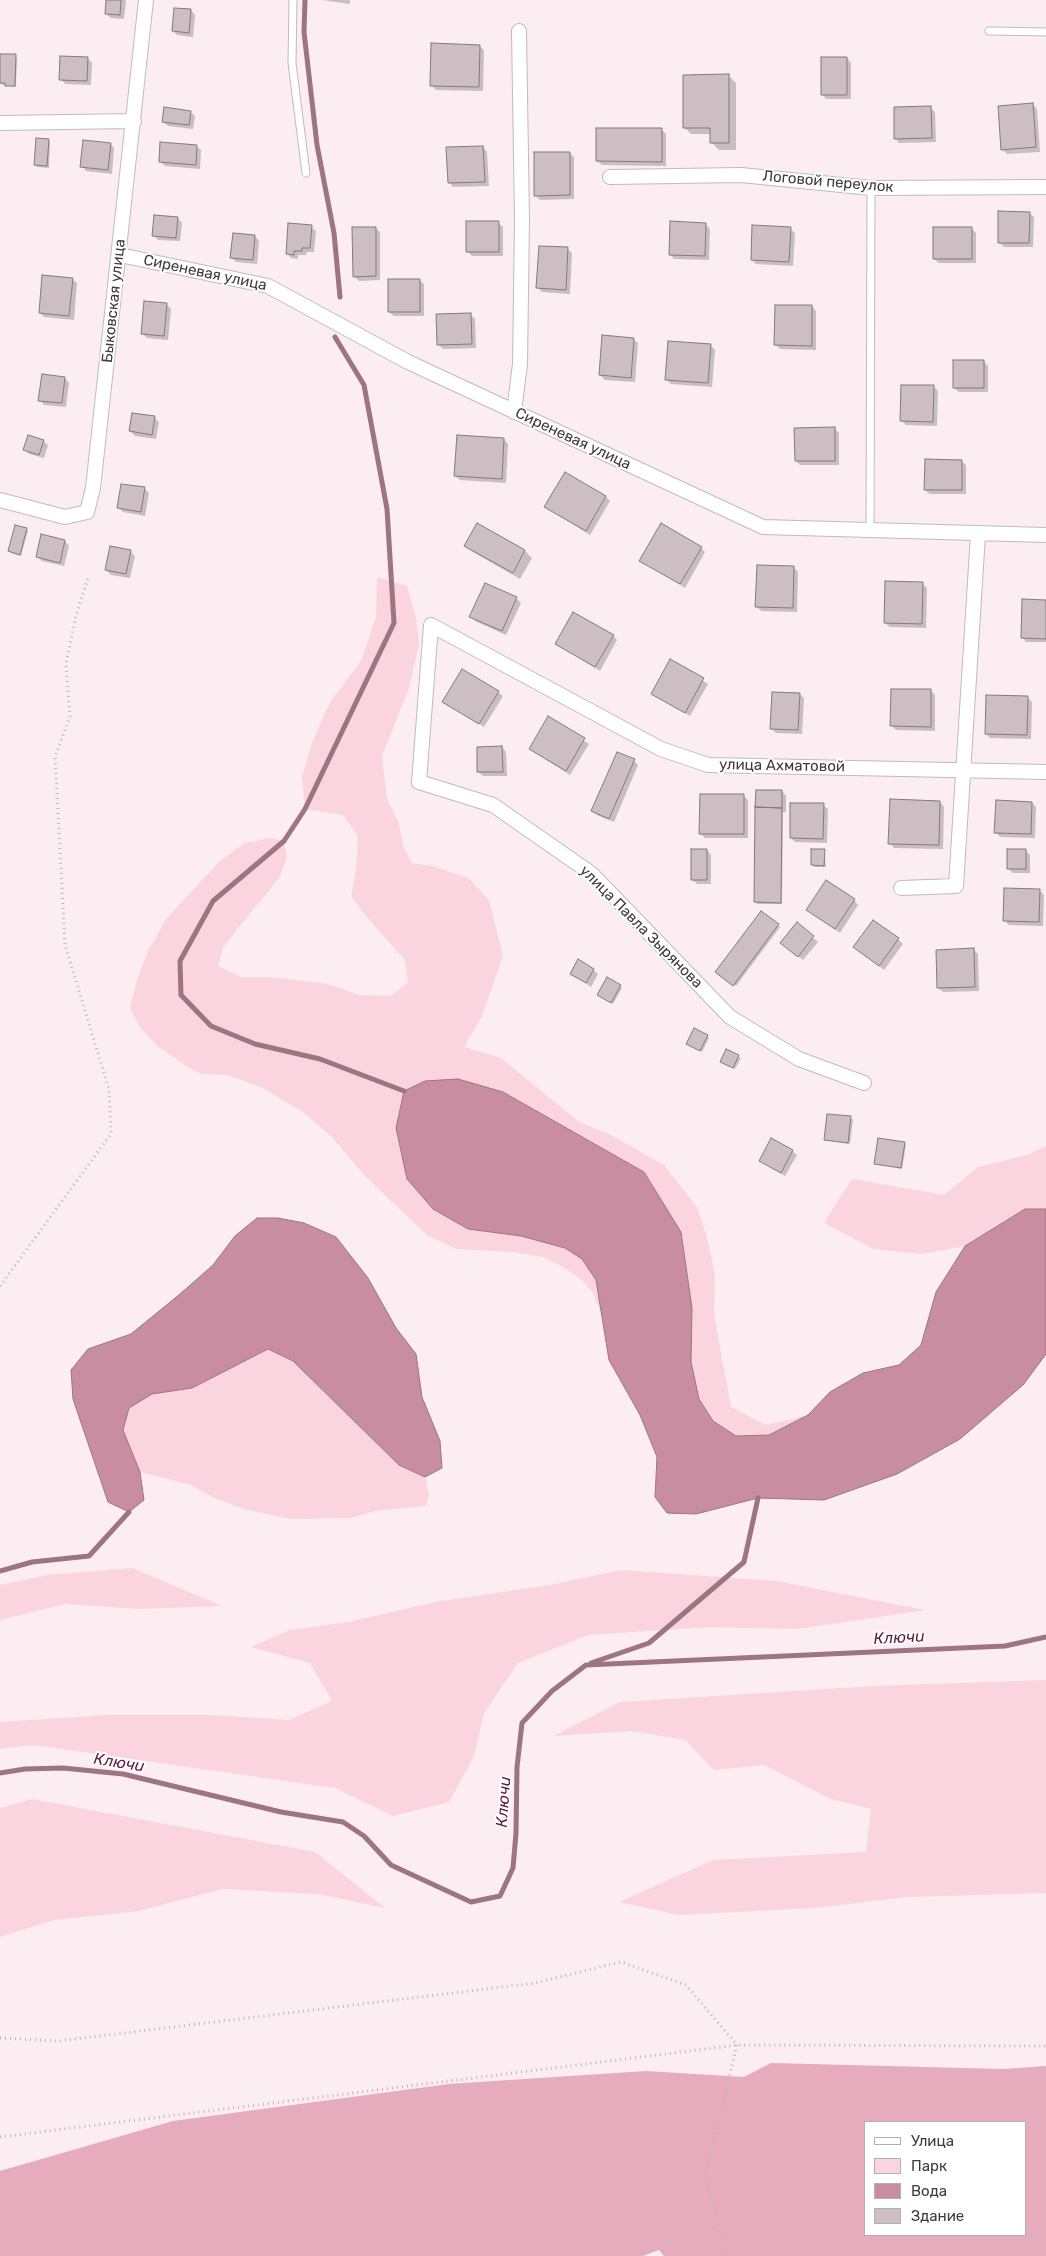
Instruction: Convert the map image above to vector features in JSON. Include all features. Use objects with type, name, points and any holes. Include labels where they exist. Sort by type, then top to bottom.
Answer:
[{"type":"street","name":"Быковская улица","points":[[0,500],[65,517],[88,512],[93,488],[120,255],[146,0]]},
{"type":"street","points":[[514,412],[520,364],[522,219],[520,31]]},
{"type":"street","points":[[0,123],[134,121]]},
{"type":"street","name":"Логовой переулок","points":[[610,177],[741,175],[871,188],[1046,186]]},
{"type":"street","name":"Сиреневая улица","points":[[120,255],[268,286],[408,362],[763,527],[1046,535]]},
{"type":"street","points":[[901,888],[956,886],[978,534]]},
{"type":"street","name":"улица Ахматовой","points":[[431,625],[661,749],[708,765],[1046,772]]},
{"type":"street","name":"улица Павла Зырянова","points":[[431,625],[419,782],[494,805],[592,874],[730,1017],[799,1059],[864,1083]]},
{"type":"lane","points":[[293,0],[292,64],[306,173]]},
{"type":"lane","points":[[989,31],[1046,32]]},
{"type":"lane","points":[[870,531],[871,188]]},
{"type":"path","points":[[0,1286],[111,1134],[110,1089],[65,945],[55,758],[70,716],[66,664],[76,615],[88,575]]},
{"type":"path","points":[[0,2038],[58,2041],[535,1983],[621,1962],[686,1985],[737,2046]]},
{"type":"path","points":[[727,2256],[705,2175],[737,2046]]},
{"type":"path","points":[[0,2138],[737,2046],[1046,2046]]},
{"type":"green space","points":[[377,577],[407,586],[416,618],[419,644],[409,688],[382,756],[387,799],[398,821],[404,848],[412,863],[432,866],[468,878],[489,900],[503,956],[482,1016],[464,1047],[501,1058],[579,1122],[611,1135],[664,1165],[697,1207],[707,1237],[715,1275],[714,1314],[731,1407],[766,1425],[809,1415],[769,1435],[736,1436],[713,1421],[699,1400],[691,1362],[692,1308],[681,1232],[644,1172],[503,1092],[458,1079],[396,1128],[407,1179],[433,1209],[468,1229],[521,1236],[565,1248],[582,1258],[596,1280],[603,1318],[593,1293],[582,1280],[565,1268],[543,1257],[513,1252],[456,1249],[427,1235],[364,1175],[333,1138],[303,1112],[261,1087],[227,1075],[201,1074],[188,1067],[157,1046],[140,1027],[130,1008],[137,980],[147,953],[166,919],[218,863],[244,843],[271,838],[284,841],[287,857],[279,878],[223,947],[218,966],[241,977],[271,977],[328,984],[359,995],[391,996],[408,982],[405,960],[365,915],[351,896],[356,871],[358,836],[343,815],[305,809],[302,777],[312,743],[330,702],[361,661],[376,617]]},
{"type":"green space","points":[[1046,1146],[1046,1209],[1025,1209],[965,1246],[922,1254],[874,1249],[824,1223],[852,1179],[944,1195],[978,1167],[1027,1155]]},
{"type":"green space","points":[[268,1349],[293,1361],[399,1465],[425,1477],[429,1496],[425,1506],[375,1511],[351,1518],[291,1519],[244,1509],[212,1497],[191,1485],[140,1472],[123,1430],[129,1408],[152,1394],[192,1388]]},
{"type":"green space","points":[[132,1568],[222,1606],[138,1609],[65,1604],[0,1620],[0,1585],[48,1575]]},
{"type":"green space","points":[[621,1570],[776,1581],[925,1610],[798,1629],[710,1627],[588,1635],[518,1663],[484,1713],[474,1756],[449,1802],[393,1816],[335,1788],[34,1745],[0,1749],[0,1722],[107,1715],[211,1715],[289,1720],[332,1701],[310,1663],[251,1647],[290,1630],[349,1622],[435,1602],[550,1585]]},
{"type":"green space","points":[[1046,1680],[1046,1893],[908,1897],[814,1908],[679,1915],[619,1902],[713,1860],[866,1852],[871,1809],[831,1799],[764,1765],[714,1770],[685,1740],[632,1731],[553,1736],[620,1702],[874,1686]]},
{"type":"green space","points":[[32,1799],[315,1852],[385,1908],[318,1894],[222,1889],[139,1911],[54,1920],[0,1937],[0,1808]]},
{"type":"shaded area","points":[[771,2063],[1003,2069],[1046,2066],[1046,2256],[664,2256],[659,2250],[643,2256],[0,2256],[0,2171],[173,2121],[449,2084],[646,2071],[744,2077]]},
{"type":"water","points":[[458,1079],[503,1092],[644,1172],[681,1232],[692,1308],[691,1362],[699,1399],[713,1421],[736,1436],[769,1435],[808,1415],[830,1392],[863,1373],[899,1365],[921,1345],[936,1292],[965,1246],[1025,1209],[1046,1209],[1046,1354],[1023,1385],[960,1439],[897,1474],[824,1500],[758,1498],[696,1514],[667,1513],[655,1497],[657,1457],[640,1415],[609,1360],[596,1280],[582,1259],[565,1248],[521,1236],[468,1229],[433,1209],[407,1179],[396,1128],[404,1091],[425,1081]]},
{"type":"water","points":[[257,1218],[278,1218],[304,1223],[336,1237],[368,1278],[396,1328],[416,1354],[422,1397],[440,1441],[442,1468],[425,1477],[399,1465],[293,1361],[268,1349],[192,1388],[152,1394],[129,1408],[123,1430],[140,1472],[144,1500],[129,1512],[108,1502],[73,1399],[71,1370],[88,1349],[131,1334],[180,1294],[213,1265],[235,1236]]},
{"type":"building","points":[[106,0],[121,0],[120,15],[105,14]]},
{"type":"building","points":[[174,8],[191,9],[189,33],[172,31]]},
{"type":"building","points":[[431,43],[480,45],[479,87],[430,86]]},
{"type":"building","points":[[0,54],[16,54],[15,86],[5,86],[5,83],[0,83]]},
{"type":"building","points":[[60,56],[88,57],[87,81],[59,80]]},
{"type":"building","points":[[821,57],[847,57],[847,95],[821,95]]},
{"type":"building","points":[[729,74],[729,143],[710,143],[710,128],[683,128],[683,75]]},
{"type":"building","points":[[1033,103],[1036,147],[1001,150],[998,106]]},
{"type":"building","points":[[931,106],[932,138],[894,139],[894,107]]},
{"type":"building","points":[[164,107],[191,111],[189,125],[162,122]]},
{"type":"building","points":[[596,128],[662,128],[662,162],[596,161]]},
{"type":"building","points":[[36,138],[49,139],[47,166],[34,165]]},
{"type":"building","points":[[83,140],[111,143],[108,170],[80,167]]},
{"type":"building","points":[[160,142],[197,145],[196,165],[159,162]]},
{"type":"building","points":[[483,146],[485,182],[448,183],[446,147]]},
{"type":"building","points":[[534,152],[570,152],[570,195],[534,196]]},
{"type":"building","points":[[998,211],[1030,212],[1029,243],[998,243]]},
{"type":"building","points":[[154,215],[178,217],[176,238],[152,236]]},
{"type":"building","points":[[466,221],[499,221],[499,252],[466,252]]},
{"type":"building","points":[[670,221],[706,223],[705,256],[669,255]]},
{"type":"building","points":[[288,223],[312,225],[310,248],[294,251],[294,255],[286,254]]},
{"type":"building","points":[[752,225],[791,227],[789,262],[751,260]]},
{"type":"building","points":[[352,227],[376,227],[376,276],[353,277]]},
{"type":"building","points":[[933,227],[972,227],[972,259],[933,259]]},
{"type":"building","points":[[233,233],[255,235],[253,260],[230,258]]},
{"type":"building","points":[[539,246],[568,247],[566,290],[536,288]]},
{"type":"building","points":[[42,275],[73,278],[69,316],[39,313]]},
{"type":"building","points":[[388,279],[420,279],[420,312],[388,312]]},
{"type":"building","points":[[144,301],[167,303],[164,336],[141,334]]},
{"type":"building","points":[[775,305],[812,305],[812,346],[774,345]]},
{"type":"building","points":[[471,313],[472,344],[437,345],[436,314]]},
{"type":"building","points":[[602,335],[634,338],[631,378],[599,375]]},
{"type":"building","points":[[668,341],[711,344],[708,383],[665,380]]},
{"type":"building","points":[[953,360],[984,360],[984,388],[953,388]]},
{"type":"building","points":[[42,374],[65,377],[62,403],[38,401]]},
{"type":"building","points":[[901,385],[934,385],[933,422],[900,421]]},
{"type":"building","points":[[132,413],[155,416],[152,435],[129,431]]},
{"type":"building","points":[[835,427],[835,461],[795,461],[794,428]]},
{"type":"building","points":[[28,435],[44,440],[39,455],[23,450]]},
{"type":"building","points":[[457,435],[504,438],[502,479],[454,476]]},
{"type":"building","points":[[925,459],[962,460],[962,490],[924,490]]},
{"type":"building","points":[[565,472],[606,496],[586,531],[544,507]]},
{"type":"building","points":[[121,484],[145,487],[141,512],[117,508]]},
{"type":"building","points":[[477,523],[525,550],[513,573],[464,546]]},
{"type":"building","points":[[661,523],[702,547],[680,584],[639,561]]},
{"type":"building","points":[[15,525],[27,528],[20,555],[8,551]]},
{"type":"building","points":[[41,534],[65,540],[60,563],[36,557]]},
{"type":"building","points":[[110,546],[131,550],[126,574],[105,570]]},
{"type":"building","points":[[757,565],[794,566],[793,608],[755,607]]},
{"type":"building","points":[[885,581],[923,582],[922,624],[884,623]]},
{"type":"building","points":[[485,583],[517,597],[502,631],[469,617]]},
{"type":"building","points":[[1022,599],[1046,600],[1046,639],[1021,638]]},
{"type":"building","points":[[573,612],[614,635],[595,667],[555,644]]},
{"type":"building","points":[[670,659],[704,678],[685,713],[651,694]]},
{"type":"building","points":[[462,669],[499,691],[479,724],[442,702]]},
{"type":"building","points":[[891,689],[931,689],[931,727],[890,726]]},
{"type":"building","points":[[772,692],[800,693],[798,730],[770,729]]},
{"type":"building","points":[[986,695],[1028,696],[1027,735],[985,734]]},
{"type":"building","points":[[548,716],[585,738],[566,771],[529,749]]},
{"type":"building","points":[[502,746],[503,772],[477,772],[477,747]]},
{"type":"building","points":[[617,752],[635,759],[609,819],[591,811]]},
{"type":"building","points":[[756,790],[782,790],[782,808],[755,807]]},
{"type":"building","points":[[700,794],[744,794],[744,834],[699,834]]},
{"type":"building","points":[[890,799],[940,801],[939,845],[888,844]]},
{"type":"building","points":[[996,800],[1032,802],[1031,834],[994,833]]},
{"type":"building","points":[[790,803],[824,803],[823,839],[790,838]]},
{"type":"building","points":[[755,807],[782,808],[781,903],[754,902]]},
{"type":"building","points":[[691,849],[707,849],[707,880],[691,880]]},
{"type":"building","points":[[811,849],[825,849],[824,866],[811,865]]},
{"type":"building","points":[[1007,849],[1026,849],[1026,869],[1007,869]]},
{"type":"building","points":[[826,880],[855,899],[835,929],[806,910]]},
{"type":"building","points":[[1004,888],[1040,889],[1039,922],[1003,921]]},
{"type":"building","points":[[761,911],[779,924],[733,986],[715,972]]},
{"type":"building","points":[[873,920],[899,938],[879,966],[853,947]]},
{"type":"building","points":[[797,922],[814,936],[798,957],[780,943]]},
{"type":"building","points":[[974,948],[975,987],[937,988],[936,950]]},
{"type":"building","points":[[578,959],[594,969],[586,983],[570,974]]},
{"type":"building","points":[[607,977],[621,985],[611,1003],[597,995]]},
{"type":"building","points":[[694,1028],[708,1035],[700,1051],[686,1044]]},
{"type":"building","points":[[726,1049],[739,1055],[733,1068],[720,1062]]},
{"type":"building","points":[[827,1114],[851,1116],[848,1143],[824,1140]]},
{"type":"building","points":[[771,1138],[793,1150],[781,1173],[759,1161]]},
{"type":"building","points":[[878,1138],[905,1142],[901,1168],[874,1164]]},
{"type":"waterway","points":[[305,0],[304,32],[317,145],[334,233],[340,297]]},
{"type":"waterway","points":[[335,337],[364,385],[387,509],[394,623],[305,809],[284,841],[213,901],[180,961],[181,995],[211,1026],[255,1044],[320,1059],[404,1091]]},
{"type":"waterway","points":[[591,1663],[649,1643],[744,1562],[758,1498]]},
{"type":"waterway","points":[[0,1571],[32,1562],[89,1556],[129,1512]]},
{"type":"waterway","name":"Ключи","points":[[0,1773],[25,1769],[63,1768],[123,1774],[281,1812],[343,1822],[364,1836],[391,1865],[471,1902],[500,1896],[513,1868],[516,1833],[517,1767],[522,1723],[552,1691],[586,1665],[1005,1646],[1046,1637]]}]
